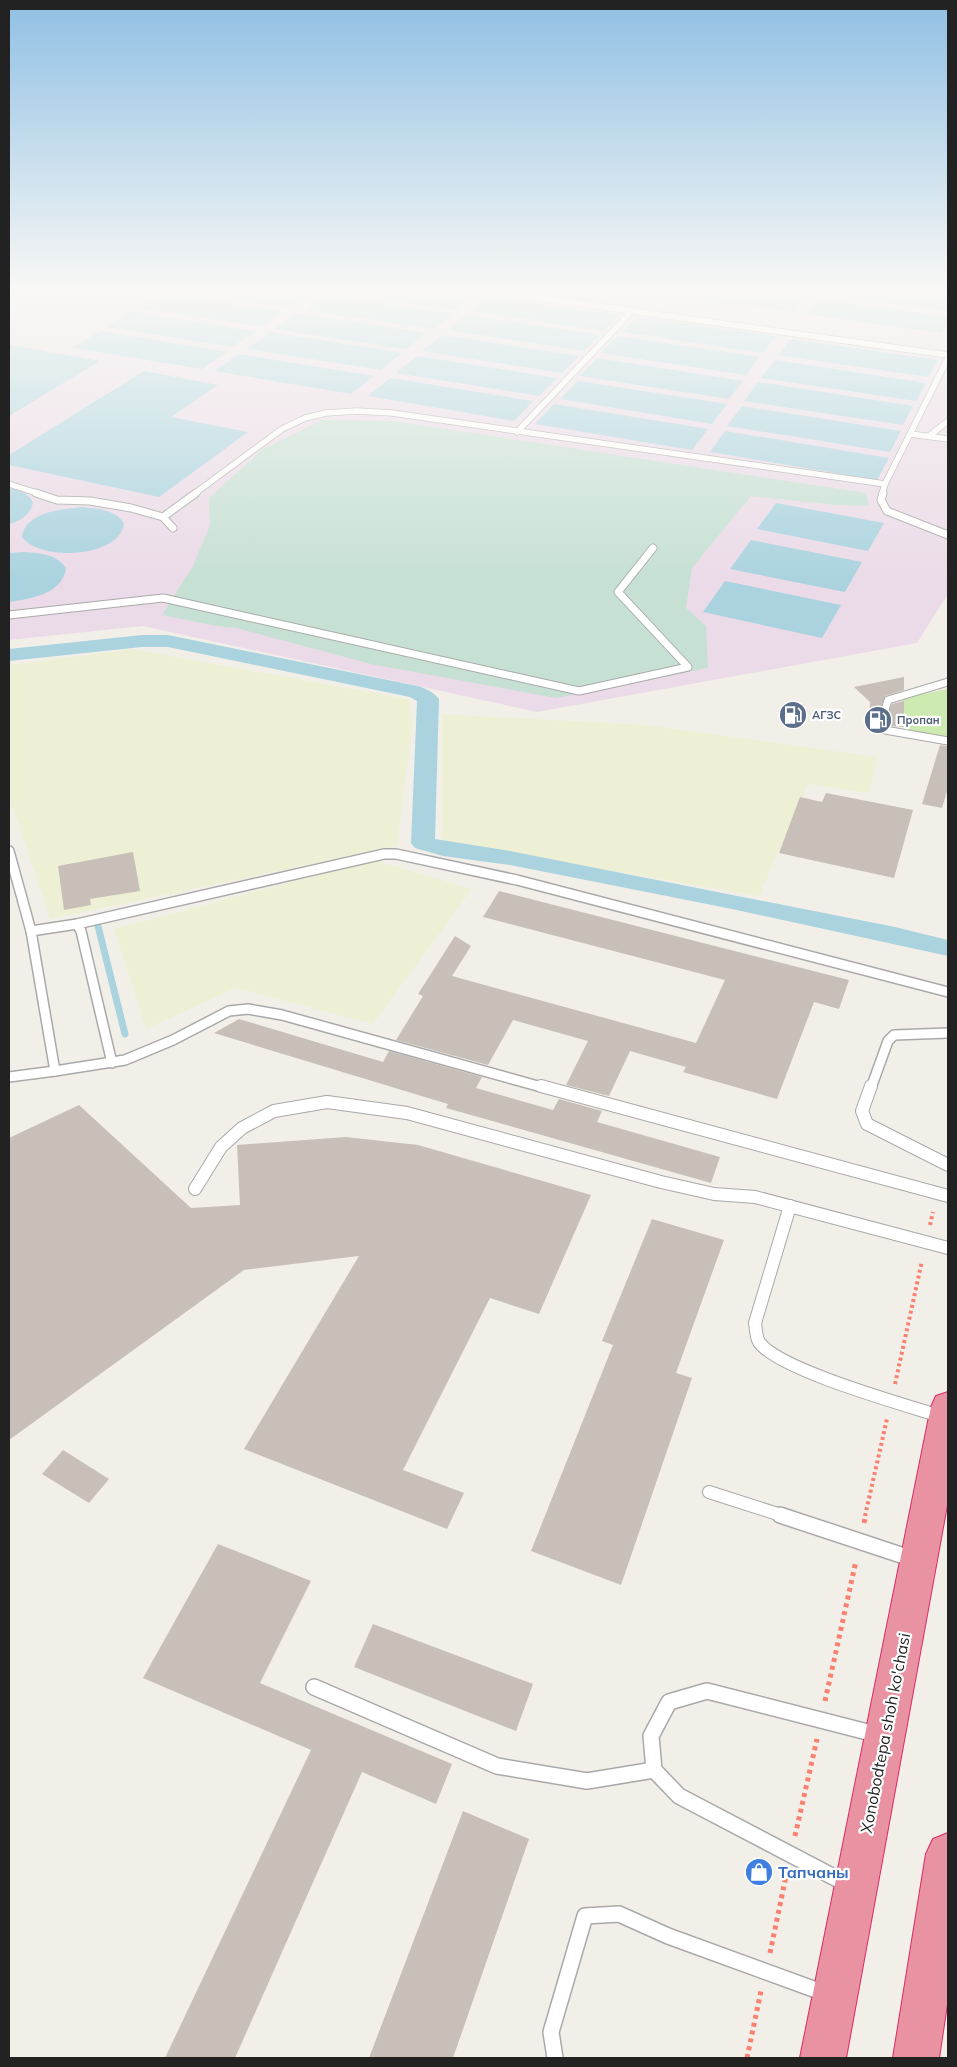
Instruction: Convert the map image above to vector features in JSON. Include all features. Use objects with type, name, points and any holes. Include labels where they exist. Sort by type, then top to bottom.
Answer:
[{"type":"highway","name":"Xonobodtepa shoh ko'chasi","points":[[823,2058],[947,1412]]},
{"type":"highway","points":[[926,2036],[948,1854]]},
{"type":"lane","points":[[517,432],[559,387]]},
{"type":"lane","points":[[933,387],[885,484],[881,500],[887,511],[948,535]]},
{"type":"lane","points":[[163,517],[282,429],[305,418],[326,413],[358,411],[392,413],[885,484]]},
{"type":"lane","points":[[928,436],[948,421]]},
{"type":"lane","points":[[910,434],[948,439]]},
{"type":"lane","points":[[9,484],[58,500],[90,502],[130,508],[163,517],[173,528]]},
{"type":"lane","points":[[9,615],[163,598],[579,691],[688,667],[618,592],[653,548]]},
{"type":"lane","points":[[885,710],[888,700],[948,682]]},
{"type":"lane","points":[[885,725],[885,730],[948,741]]},
{"type":"lane","points":[[9,851],[31,931],[55,1071]]},
{"type":"lane","points":[[31,931],[77,924],[384,854],[396,854],[517,880],[948,992]]},
{"type":"lane","points":[[77,924],[81,931],[112,1062]]},
{"type":"lane","points":[[9,1077],[90,1067],[125,1060],[173,1040],[229,1011],[248,1008],[282,1015],[948,1196]]},
{"type":"lane","points":[[948,1033],[894,1035],[888,1041],[862,1111],[867,1124],[948,1165]]},
{"type":"lane","points":[[195,1189],[221,1147],[242,1128],[274,1112],[327,1102],[407,1113],[661,1182],[714,1194],[755,1197],[948,1248]]},
{"type":"lane","points":[[790,1206],[756,1323],[759,1343],[776,1357],[810,1372],[892,1400],[947,1412]]},
{"type":"lane","points":[[709,1492],[918,1561]]},
{"type":"lane","points":[[314,1687],[496,1766],[587,1781],[654,1770]]},
{"type":"lane","points":[[855,1888],[679,1796],[654,1770],[651,1736],[669,1702],[706,1691],[821,1719],[884,1737]]},
{"type":"lane","points":[[555,2058],[551,2032],[585,1916],[619,1914],[668,1936],[834,1997]]},
{"type":"path","points":[[747,2058],[938,1192]]},
{"type":"shaded area","points":[[9,387],[948,387],[948,594],[917,643],[537,712],[143,626],[9,640]]},
{"type":"green space","points":[[322,420],[393,421],[866,493],[869,506],[836,505],[751,496],[692,568],[686,608],[706,626],[708,668],[556,698],[371,664],[236,628],[162,615],[193,566],[210,525],[209,498],[262,450]]},
{"type":"green space","points":[[132,649],[408,699],[413,721],[397,846],[50,919],[9,796],[9,665]]},
{"type":"green space","points":[[948,689],[948,736],[944,738],[909,731],[901,723],[903,698]]},
{"type":"green space","points":[[442,714],[645,725],[878,757],[869,793],[808,784],[759,896],[442,842]]},
{"type":"green space","points":[[374,860],[472,889],[373,1024],[236,988],[146,1029],[114,929]]},
{"type":"water","points":[[9,387],[56,387],[9,416]]},
{"type":"water","points":[[118,387],[214,387],[171,417],[248,432],[159,497],[9,465],[9,455]]},
{"type":"water","points":[[312,387],[359,387],[351,394]]},
{"type":"water","points":[[378,387],[449,387],[533,401],[514,421],[368,396]]},
{"type":"water","points":[[486,387],[548,387],[539,396]]},
{"type":"water","points":[[572,387],[620,387],[727,404],[712,424],[560,399]]},
{"type":"water","points":[[654,387],[738,387],[729,399]]},
{"type":"water","points":[[754,387],[793,387],[913,406],[903,425],[744,401]]},
{"type":"water","points":[[825,387],[924,387],[916,401]]},
{"type":"water","points":[[554,404],[708,429],[692,450],[535,424]]},
{"type":"water","points":[[742,406],[901,431],[890,452],[727,426]]},
{"type":"water","points":[[725,431],[889,458],[877,480],[710,452]]},
{"type":"water","points":[[9,488],[22,492],[33,502],[25,516],[9,524]]},
{"type":"water","points":[[776,503],[884,523],[868,551],[757,529]]},
{"type":"water","points":[[83,507],[105,510],[120,518],[124,523],[119,535],[109,543],[95,549],[61,553],[31,545],[22,537],[30,522],[37,517],[55,511]]},
{"type":"water","points":[[751,540],[862,562],[845,592],[730,569]]},
{"type":"water","points":[[24,552],[53,557],[66,568],[64,577],[59,584],[44,594],[9,602],[9,553]]},
{"type":"water","points":[[725,581],[841,605],[822,638],[703,612]]},
{"type":"building","points":[[904,677],[904,690],[885,696],[880,711],[883,715],[887,715],[892,704],[904,701],[904,727],[890,726],[889,722],[885,720],[880,724],[869,723],[870,702],[854,687]]},
{"type":"building","points":[[940,745],[948,746],[948,788],[942,808],[922,804]]},
{"type":"building","points":[[826,793],[913,810],[894,878],[779,853],[800,797],[822,802]]},
{"type":"building","points":[[133,852],[140,891],[90,899],[91,905],[64,910],[58,866]]},
{"type":"building","points":[[499,891],[849,980],[839,1009],[814,1002],[777,1099],[683,1072],[686,1067],[630,1051],[609,1096],[566,1085],[588,1041],[513,1020],[488,1065],[396,1040],[423,996],[418,994],[455,936],[471,946],[452,976],[696,1043],[725,980],[483,917]]},
{"type":"building","points":[[239,1019],[383,1062],[389,1051],[482,1077],[476,1088],[553,1110],[559,1099],[602,1111],[597,1122],[720,1157],[711,1183],[446,1108],[448,1104],[214,1033]]},
{"type":"building","points":[[79,1105],[191,1208],[240,1205],[237,1145],[346,1137],[418,1145],[591,1195],[539,1314],[490,1298],[403,1470],[464,1493],[447,1529],[244,1449],[359,1256],[244,1270],[9,1440],[9,1138]]},
{"type":"building","points":[[652,1219],[724,1240],[676,1373],[692,1378],[621,1585],[531,1551],[613,1345],[602,1341]]},
{"type":"building","points":[[63,1450],[109,1479],[89,1503],[42,1474]]},
{"type":"building","points":[[218,1544],[311,1581],[260,1683],[452,1764],[436,1804],[362,1772],[235,2058],[165,2058],[311,1750],[143,1678]]},
{"type":"building","points":[[373,1624],[533,1684],[516,1731],[354,1667]]},
{"type":"building","points":[[463,1811],[529,1839],[453,2058],[369,2058]]},
{"type":"waterway","points":[[9,655],[142,641],[168,641],[417,692],[428,699],[423,843],[443,849],[510,858],[732,901],[948,948]]},
{"type":"waterway","points":[[98,926],[125,1034]]},
{"type":"place","name":"АГЗС","points":[[793,715]]},
{"type":"place","name":"Пропан","points":[[878,720]]},
{"type":"place","name":"Тапчаны","points":[[759,1872]]}]
